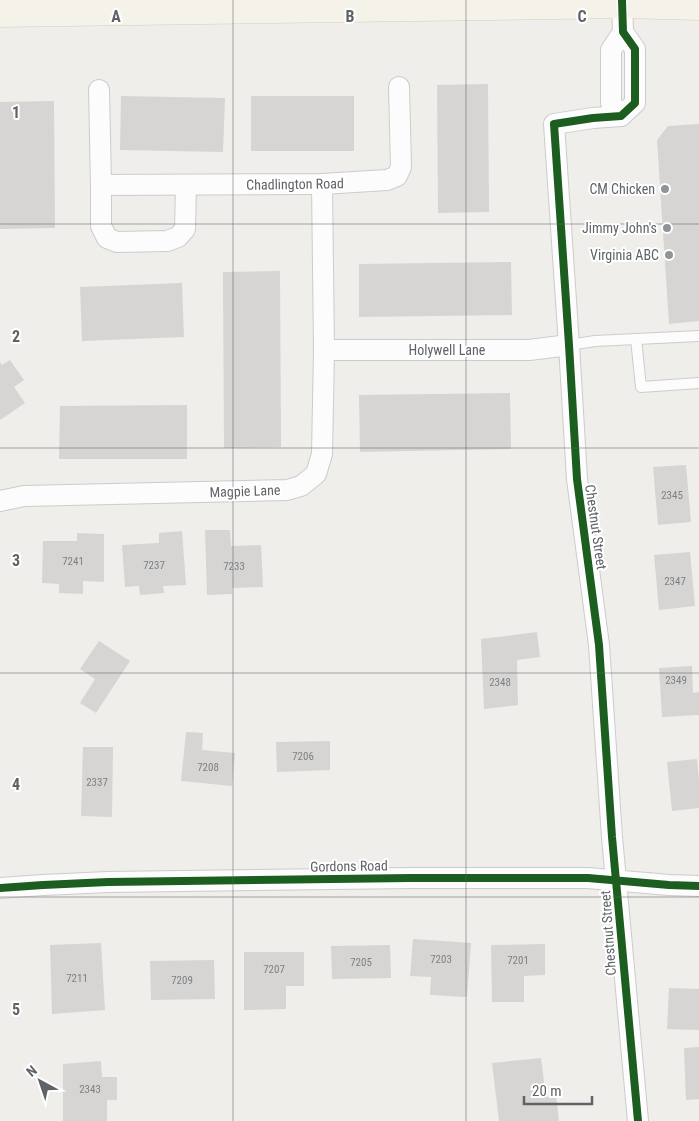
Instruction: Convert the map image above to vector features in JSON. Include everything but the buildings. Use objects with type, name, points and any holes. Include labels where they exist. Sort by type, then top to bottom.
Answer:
[{"type":"main road","points":[[0,13],[102,6],[622,2],[699,6]]},
{"type":"street","name":"Chestnut Street","points":[[622,2],[623,32],[635,49],[634,103],[621,116],[554,124],[577,479],[599,645],[612,837],[638,1121]]},
{"type":"street","name":"Chadlington Road","points":[[101,185],[322,184],[387,180],[397,176],[401,167],[399,87]]},
{"type":"street","points":[[99,90],[101,226],[107,238],[117,242],[167,242],[178,237],[185,229],[186,185]]},
{"type":"street","name":"Magpie Lane","points":[[0,501],[24,496],[287,490],[301,486],[316,474],[322,454],[324,350],[322,184]]},
{"type":"street","name":"Holywell Lane","points":[[324,350],[528,350],[569,345]]},
{"type":"street","name":"Gordons Road","points":[[0,888],[108,882],[411,878],[588,878],[669,886],[699,886]]},
{"type":"lane","points":[[569,345],[595,341],[699,336]]},
{"type":"lane","points":[[636,339],[641,387],[699,383]]},
{"type":"cycle path","points":[[622,0],[623,32],[635,49],[635,103],[621,116],[554,124],[577,479],[599,645],[612,837],[638,1121]]},
{"type":"cycle path","points":[[0,888],[108,882],[411,878],[588,878],[699,886]]},
{"type":"place","name":"CM Chicken","points":[[665,189]]},
{"type":"place","name":"Jimmy John's","points":[[667,228]]},
{"type":"place","name":"Virginia ABC","points":[[669,255]]}]
